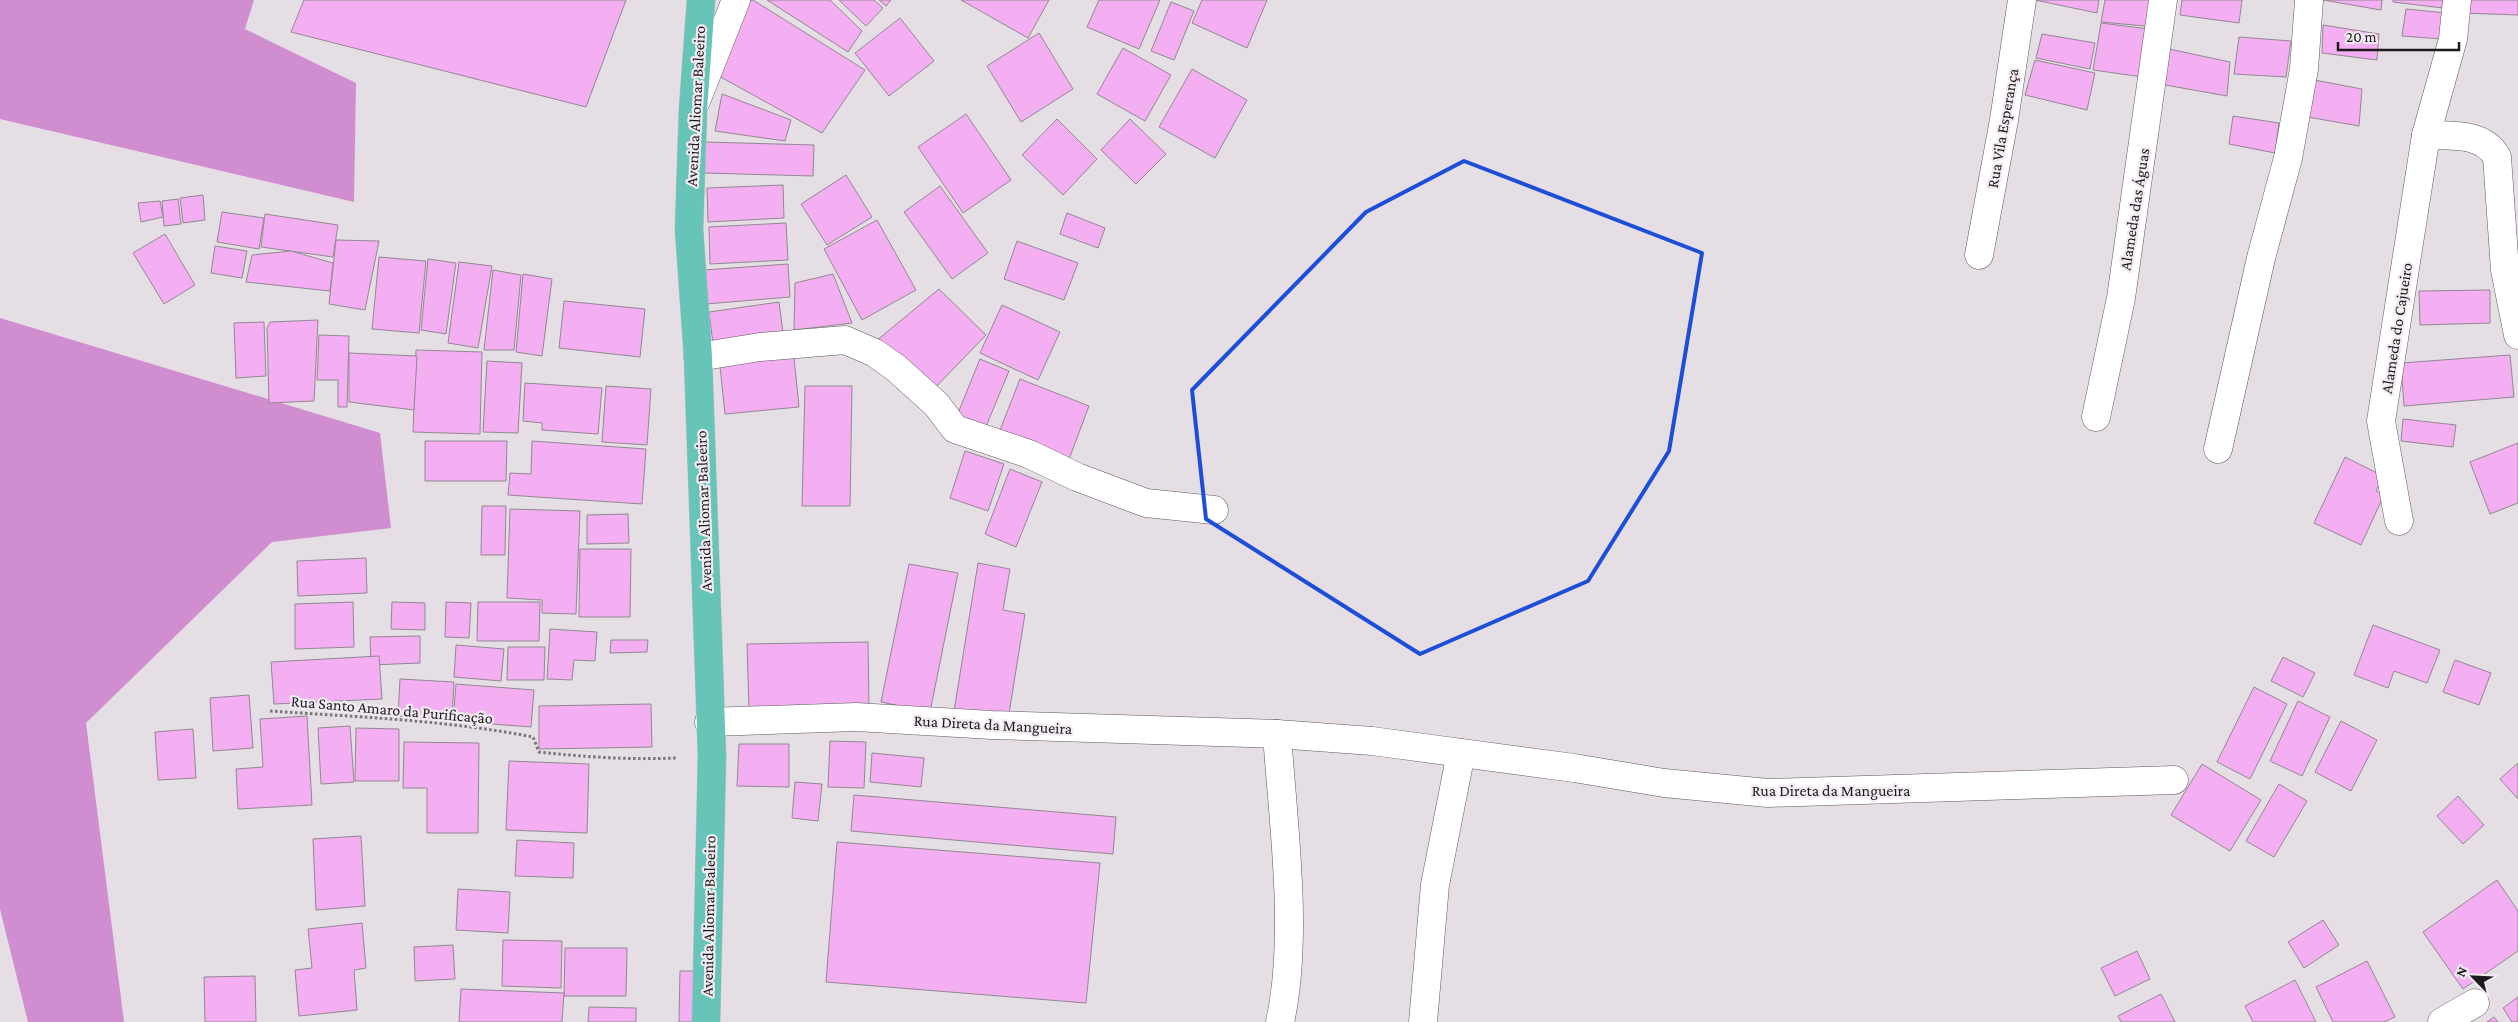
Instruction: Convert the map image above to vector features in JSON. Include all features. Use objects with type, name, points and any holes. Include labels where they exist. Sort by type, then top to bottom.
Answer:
[{"type":"main road","name":"Avenida Aliomar Baleeiro","points":[[701,0],[693,110],[689,229],[698,357],[709,722],[712,756],[706,1022]]},
{"type":"street","points":[[693,110],[736,0]]},
{"type":"street","name":"Rua Vila Esperança","points":[[1979,255],[2004,120],[2022,0]]},
{"type":"street","name":"Alameda das Águas","points":[[2096,417],[2120,298],[2163,0]]},
{"type":"street","points":[[2218,449],[2261,258],[2288,158],[2304,69],[2309,0]]},
{"type":"street","name":"Alameda do Cajueiro","points":[[2399,521],[2382,420],[2426,135],[2453,38],[2457,0]]},
{"type":"street","points":[[2426,135],[2467,137],[2492,147],[2497,157],[2505,270],[2518,334]]},
{"type":"street","points":[[698,357],[760,347],[845,340],[875,353],[896,368],[936,404],[956,429],[1029,454],[1077,477],[1146,503],[1214,510]]},
{"type":"street","name":"Rua Direta da Mangueira","points":[[709,722],[856,717],[992,725],[1277,734],[1372,741],[1574,768],[1664,783],[1768,793],[2174,780]]},
{"type":"street","points":[[1277,734],[1288,905],[1288,961],[1280,1022]]},
{"type":"street","points":[[1423,1022],[1435,885],[1461,753]]},
{"type":"street","points":[[2442,1022],[2475,1003]]},
{"type":"path","name":"Rua Santo Amaro da Purificação","points":[[270,712],[396,718],[494,730],[533,737],[540,752],[577,756],[636,760],[712,756]]},
{"type":"highlighted area","points":[[1464,161],[1702,253],[1669,451],[1588,581],[1420,654],[1206,519],[1192,390],[1366,212]]},
{"type":"shaded area","points":[[0,0],[254,0],[245,29],[356,83],[354,202],[0,119]]},
{"type":"shaded area","points":[[0,318],[380,433],[391,528],[272,542],[86,723],[124,1022],[28,1022],[0,909]]},
{"type":"building","points":[[304,0],[626,0],[586,107],[291,32]]},
{"type":"building","points":[[749,0],[753,0],[865,70],[822,133],[717,75]]},
{"type":"building","points":[[767,0],[830,0],[862,31],[848,52]]},
{"type":"building","points":[[839,0],[874,0],[883,8],[866,26]]},
{"type":"building","points":[[879,0],[891,0],[886,6]]},
{"type":"building","points":[[961,0],[1049,0],[1028,38]]},
{"type":"building","points":[[1099,0],[1160,0],[1139,49],[1087,27]]},
{"type":"building","points":[[1202,0],[1267,0],[1247,48],[1192,23]]},
{"type":"building","points":[[2035,0],[2099,0],[2097,13]]},
{"type":"building","points":[[2105,0],[2159,0],[2155,27],[2101,22]]},
{"type":"building","points":[[2182,0],[2242,0],[2239,23],[2180,15]]},
{"type":"building","points":[[2323,0],[2382,0],[2381,10]]},
{"type":"building","points":[[2393,0],[2451,0],[2451,9],[2393,2]]},
{"type":"building","points":[[2463,0],[2518,0],[2518,15],[2461,13]]},
{"type":"building","points":[[1171,2],[1194,11],[1174,60],[1151,51]]},
{"type":"building","points":[[2406,9],[2447,13],[2443,39],[2402,36]]},
{"type":"building","points":[[900,18],[934,61],[889,96],[855,53]]},
{"type":"building","points":[[2101,23],[2157,30],[2150,78],[2093,70]]},
{"type":"building","points":[[2323,25],[2379,34],[2377,60],[2322,53]]},
{"type":"building","points":[[1039,33],[1073,89],[1021,122],[987,66]]},
{"type":"building","points":[[2042,34],[2095,43],[2090,69],[2036,58]]},
{"type":"building","points":[[2239,37],[2291,41],[2286,77],[2234,74]]},
{"type":"building","points":[[1123,48],[1171,75],[1145,121],[1097,94]]},
{"type":"building","points":[[2169,49],[2230,62],[2227,96],[2165,85]]},
{"type":"building","points":[[2035,60],[2095,73],[2087,110],[2025,95]]},
{"type":"building","points":[[1192,69],[1247,100],[1215,158],[1159,127]]},
{"type":"building","points":[[2309,79],[2362,89],[2359,126],[2302,116]]},
{"type":"building","points":[[722,94],[791,120],[785,141],[715,131]]},
{"type":"building","points":[[966,114],[1011,180],[963,213],[918,147]]},
{"type":"building","points":[[2233,116],[2279,123],[2275,153],[2229,144]]},
{"type":"building","points":[[1057,119],[1097,159],[1063,195],[1022,155]]},
{"type":"building","points":[[1130,119],[1166,154],[1136,184],[1101,150]]},
{"type":"building","points":[[705,142],[814,145],[813,176],[704,173]]},
{"type":"building","points":[[846,175],[872,217],[827,245],[801,204]]},
{"type":"building","points":[[783,185],[784,218],[708,222],[707,188]]},
{"type":"building","points":[[940,186],[988,253],[952,279],[904,212]]},
{"type":"building","points":[[203,195],[205,220],[183,223],[180,198]]},
{"type":"building","points":[[178,199],[181,224],[164,226],[162,201]]},
{"type":"building","points":[[160,201],[163,217],[141,222],[138,203]]},
{"type":"building","points":[[222,212],[264,218],[259,249],[217,242]]},
{"type":"building","points":[[1067,213],[1105,228],[1098,248],[1060,234]]},
{"type":"building","points":[[265,214],[338,225],[333,257],[261,247]]},
{"type":"building","points":[[877,220],[916,290],[862,320],[824,249]]},
{"type":"building","points":[[786,223],[788,260],[710,264],[709,227]]},
{"type":"building","points":[[165,234],[195,285],[164,304],[133,253]]},
{"type":"building","points":[[336,240],[379,241],[365,310],[329,304]]},
{"type":"building","points":[[1017,241],[1078,263],[1064,300],[1004,279]]},
{"type":"building","points":[[215,246],[247,251],[242,278],[211,273]]},
{"type":"building","points":[[291,251],[333,263],[330,291],[246,282],[252,255]]},
{"type":"building","points":[[379,257],[426,261],[419,333],[372,329]]},
{"type":"building","points":[[428,259],[456,263],[446,334],[421,330]]},
{"type":"building","points":[[459,262],[492,266],[478,348],[448,343]]},
{"type":"building","points":[[788,264],[790,297],[706,304],[704,270]]},
{"type":"building","points":[[493,270],[521,275],[514,350],[484,350]]},
{"type":"building","points":[[523,274],[552,279],[542,356],[516,352]]},
{"type":"building","points":[[833,274],[852,323],[794,330],[795,283]]},
{"type":"building","points":[[939,289],[986,335],[930,393],[876,341]]},
{"type":"building","points":[[2490,290],[2490,323],[2420,325],[2419,291]]},
{"type":"building","points":[[564,301],[645,309],[640,357],[559,348]]},
{"type":"building","points":[[779,302],[783,333],[713,343],[709,312]]},
{"type":"building","points":[[1002,305],[1060,332],[1038,380],[980,353]]},
{"type":"building","points":[[318,320],[314,401],[269,403],[267,328],[270,322]]},
{"type":"building","points":[[264,322],[266,376],[236,378],[234,323]]},
{"type":"building","points":[[319,335],[349,336],[347,407],[338,407],[338,380],[317,380]]},
{"type":"building","points":[[793,348],[799,407],[725,414],[719,357]]},
{"type":"building","points":[[416,350],[482,352],[480,434],[413,432]]},
{"type":"building","points":[[349,353],[417,356],[414,410],[349,402]]},
{"type":"building","points":[[2510,355],[2514,397],[2404,406],[2401,363]]},
{"type":"building","points":[[980,359],[1009,371],[985,429],[956,418]]},
{"type":"building","points":[[487,361],[522,363],[518,433],[483,432]]},
{"type":"building","points":[[1020,379],[1089,406],[1068,462],[998,435]]},
{"type":"building","points":[[525,383],[602,388],[598,434],[542,430],[542,423],[523,421]]},
{"type":"building","points":[[606,386],[651,389],[647,445],[602,442]]},
{"type":"building","points":[[805,386],[852,386],[850,506],[802,506]]},
{"type":"building","points":[[2403,419],[2456,425],[2453,447],[2401,441]]},
{"type":"building","points":[[425,441],[507,441],[506,481],[425,481]]},
{"type":"building","points":[[532,441],[646,449],[642,504],[508,495],[510,473],[531,474]]},
{"type":"building","points":[[2518,443],[2518,503],[2490,514],[2470,462]]},
{"type":"building","points":[[965,451],[1004,464],[988,511],[950,498]]},
{"type":"building","points":[[2345,457],[2383,476],[2376,491],[2384,495],[2361,545],[2314,523]]},
{"type":"building","points":[[1010,469],[1042,482],[1016,547],[985,534]]},
{"type":"building","points":[[482,506],[506,506],[505,555],[481,555]]},
{"type":"building","points":[[510,509],[580,511],[576,614],[542,613],[542,600],[507,598]]},
{"type":"building","points":[[628,514],[629,543],[587,544],[587,515]]},
{"type":"building","points":[[580,549],[631,549],[630,617],[579,617]]},
{"type":"building","points":[[366,558],[367,593],[298,596],[297,561]]},
{"type":"building","points":[[978,563],[1010,569],[1003,610],[1025,614],[1008,720],[954,711]]},
{"type":"building","points":[[909,564],[958,573],[930,712],[881,702]]},
{"type":"building","points":[[353,602],[354,647],[295,649],[295,604]]},
{"type":"building","points":[[392,602],[425,603],[425,630],[391,629]]},
{"type":"building","points":[[446,602],[471,603],[469,638],[445,637]]},
{"type":"building","points":[[478,602],[540,602],[539,641],[477,641]]},
{"type":"building","points":[[2373,625],[2440,650],[2427,683],[2394,671],[2388,688],[2354,675]]},
{"type":"building","points":[[550,629],[597,632],[595,661],[574,660],[572,680],[547,679]]},
{"type":"building","points":[[420,636],[420,663],[371,665],[370,637]]},
{"type":"building","points":[[611,640],[648,640],[647,652],[610,653]]},
{"type":"building","points":[[868,642],[869,707],[749,710],[747,644]]},
{"type":"building","points":[[456,645],[504,649],[501,681],[454,677]]},
{"type":"building","points":[[508,647],[545,647],[544,680],[507,680]]},
{"type":"building","points":[[379,656],[382,699],[274,704],[271,662]]},
{"type":"building","points":[[2283,657],[2315,673],[2303,697],[2271,681]]},
{"type":"building","points":[[2455,660],[2491,673],[2479,705],[2443,692]]},
{"type":"building","points":[[400,679],[454,682],[452,719],[398,716]]},
{"type":"building","points":[[456,684],[534,690],[531,727],[453,721]]},
{"type":"building","points":[[2254,687],[2287,704],[2250,779],[2217,762]]},
{"type":"building","points":[[249,695],[253,748],[213,751],[210,698]]},
{"type":"building","points":[[2298,701],[2330,717],[2302,776],[2270,761]]},
{"type":"building","points":[[651,704],[652,747],[539,749],[539,706]]},
{"type":"building","points":[[307,716],[312,805],[238,809],[236,769],[263,767],[260,719]]},
{"type":"building","points":[[2341,721],[2377,740],[2351,791],[2315,772]]},
{"type":"building","points":[[350,726],[354,782],[321,784],[318,728]]},
{"type":"building","points":[[356,728],[399,729],[399,781],[355,781]]},
{"type":"building","points":[[193,729],[196,778],[158,780],[155,732]]},
{"type":"building","points":[[830,741],[866,742],[864,788],[828,787]]},
{"type":"building","points":[[404,742],[479,743],[478,833],[427,833],[427,788],[403,788]]},
{"type":"building","points":[[739,744],[789,744],[789,787],[737,786]]},
{"type":"building","points":[[872,753],[924,758],[921,787],[870,782]]},
{"type":"building","points":[[509,761],[589,764],[587,833],[506,830]]},
{"type":"building","points":[[2518,763],[2518,799],[2500,779]]},
{"type":"building","points":[[2202,764],[2261,800],[2230,851],[2171,815]]},
{"type":"building","points":[[795,782],[822,784],[818,821],[792,818]]},
{"type":"building","points":[[2279,784],[2307,801],[2274,857],[2246,841]]},
{"type":"building","points":[[854,795],[1116,817],[1113,854],[851,831]]},
{"type":"building","points":[[2458,796],[2484,825],[2463,844],[2437,816]]},
{"type":"building","points":[[361,836],[365,906],[316,910],[313,839]]},
{"type":"building","points":[[517,840],[574,843],[573,878],[515,876]]},
{"type":"building","points":[[837,842],[1100,863],[1086,1003],[826,982]]},
{"type":"building","points":[[2497,880],[2518,911],[2518,951],[2463,989],[2423,932]]},
{"type":"building","points":[[458,889],[510,892],[508,933],[456,930]]},
{"type":"building","points":[[2323,920],[2339,945],[2304,968],[2288,942]]},
{"type":"building","points":[[362,923],[366,968],[354,970],[357,1010],[299,1016],[295,970],[312,968],[308,929]]},
{"type":"building","points":[[503,940],[562,941],[561,988],[502,986]]},
{"type":"building","points":[[453,945],[455,979],[415,981],[414,947]]},
{"type":"building","points":[[565,948],[627,948],[626,996],[564,996]]},
{"type":"building","points":[[2137,951],[2150,979],[2115,996],[2101,968]]},
{"type":"building","points":[[2367,961],[2395,1017],[2384,1022],[2333,1022],[2316,987]]},
{"type":"building","points":[[680,971],[697,971],[696,1022],[679,1022]]},
{"type":"building","points":[[255,976],[256,1022],[205,1022],[204,977]]},
{"type":"building","points":[[2295,980],[2316,1022],[2253,1022],[2245,1006]]},
{"type":"building","points":[[461,989],[564,993],[562,1022],[459,1022]]},
{"type":"building","points":[[2161,994],[2175,1022],[2121,1022],[2118,1016]]},
{"type":"building","points":[[2518,997],[2518,1022],[2512,1022],[2503,1008]]},
{"type":"building","points":[[589,1007],[636,1008],[636,1022],[588,1022]]},
{"type":"building","points":[[2494,1017],[2498,1022],[2487,1022]]}]
